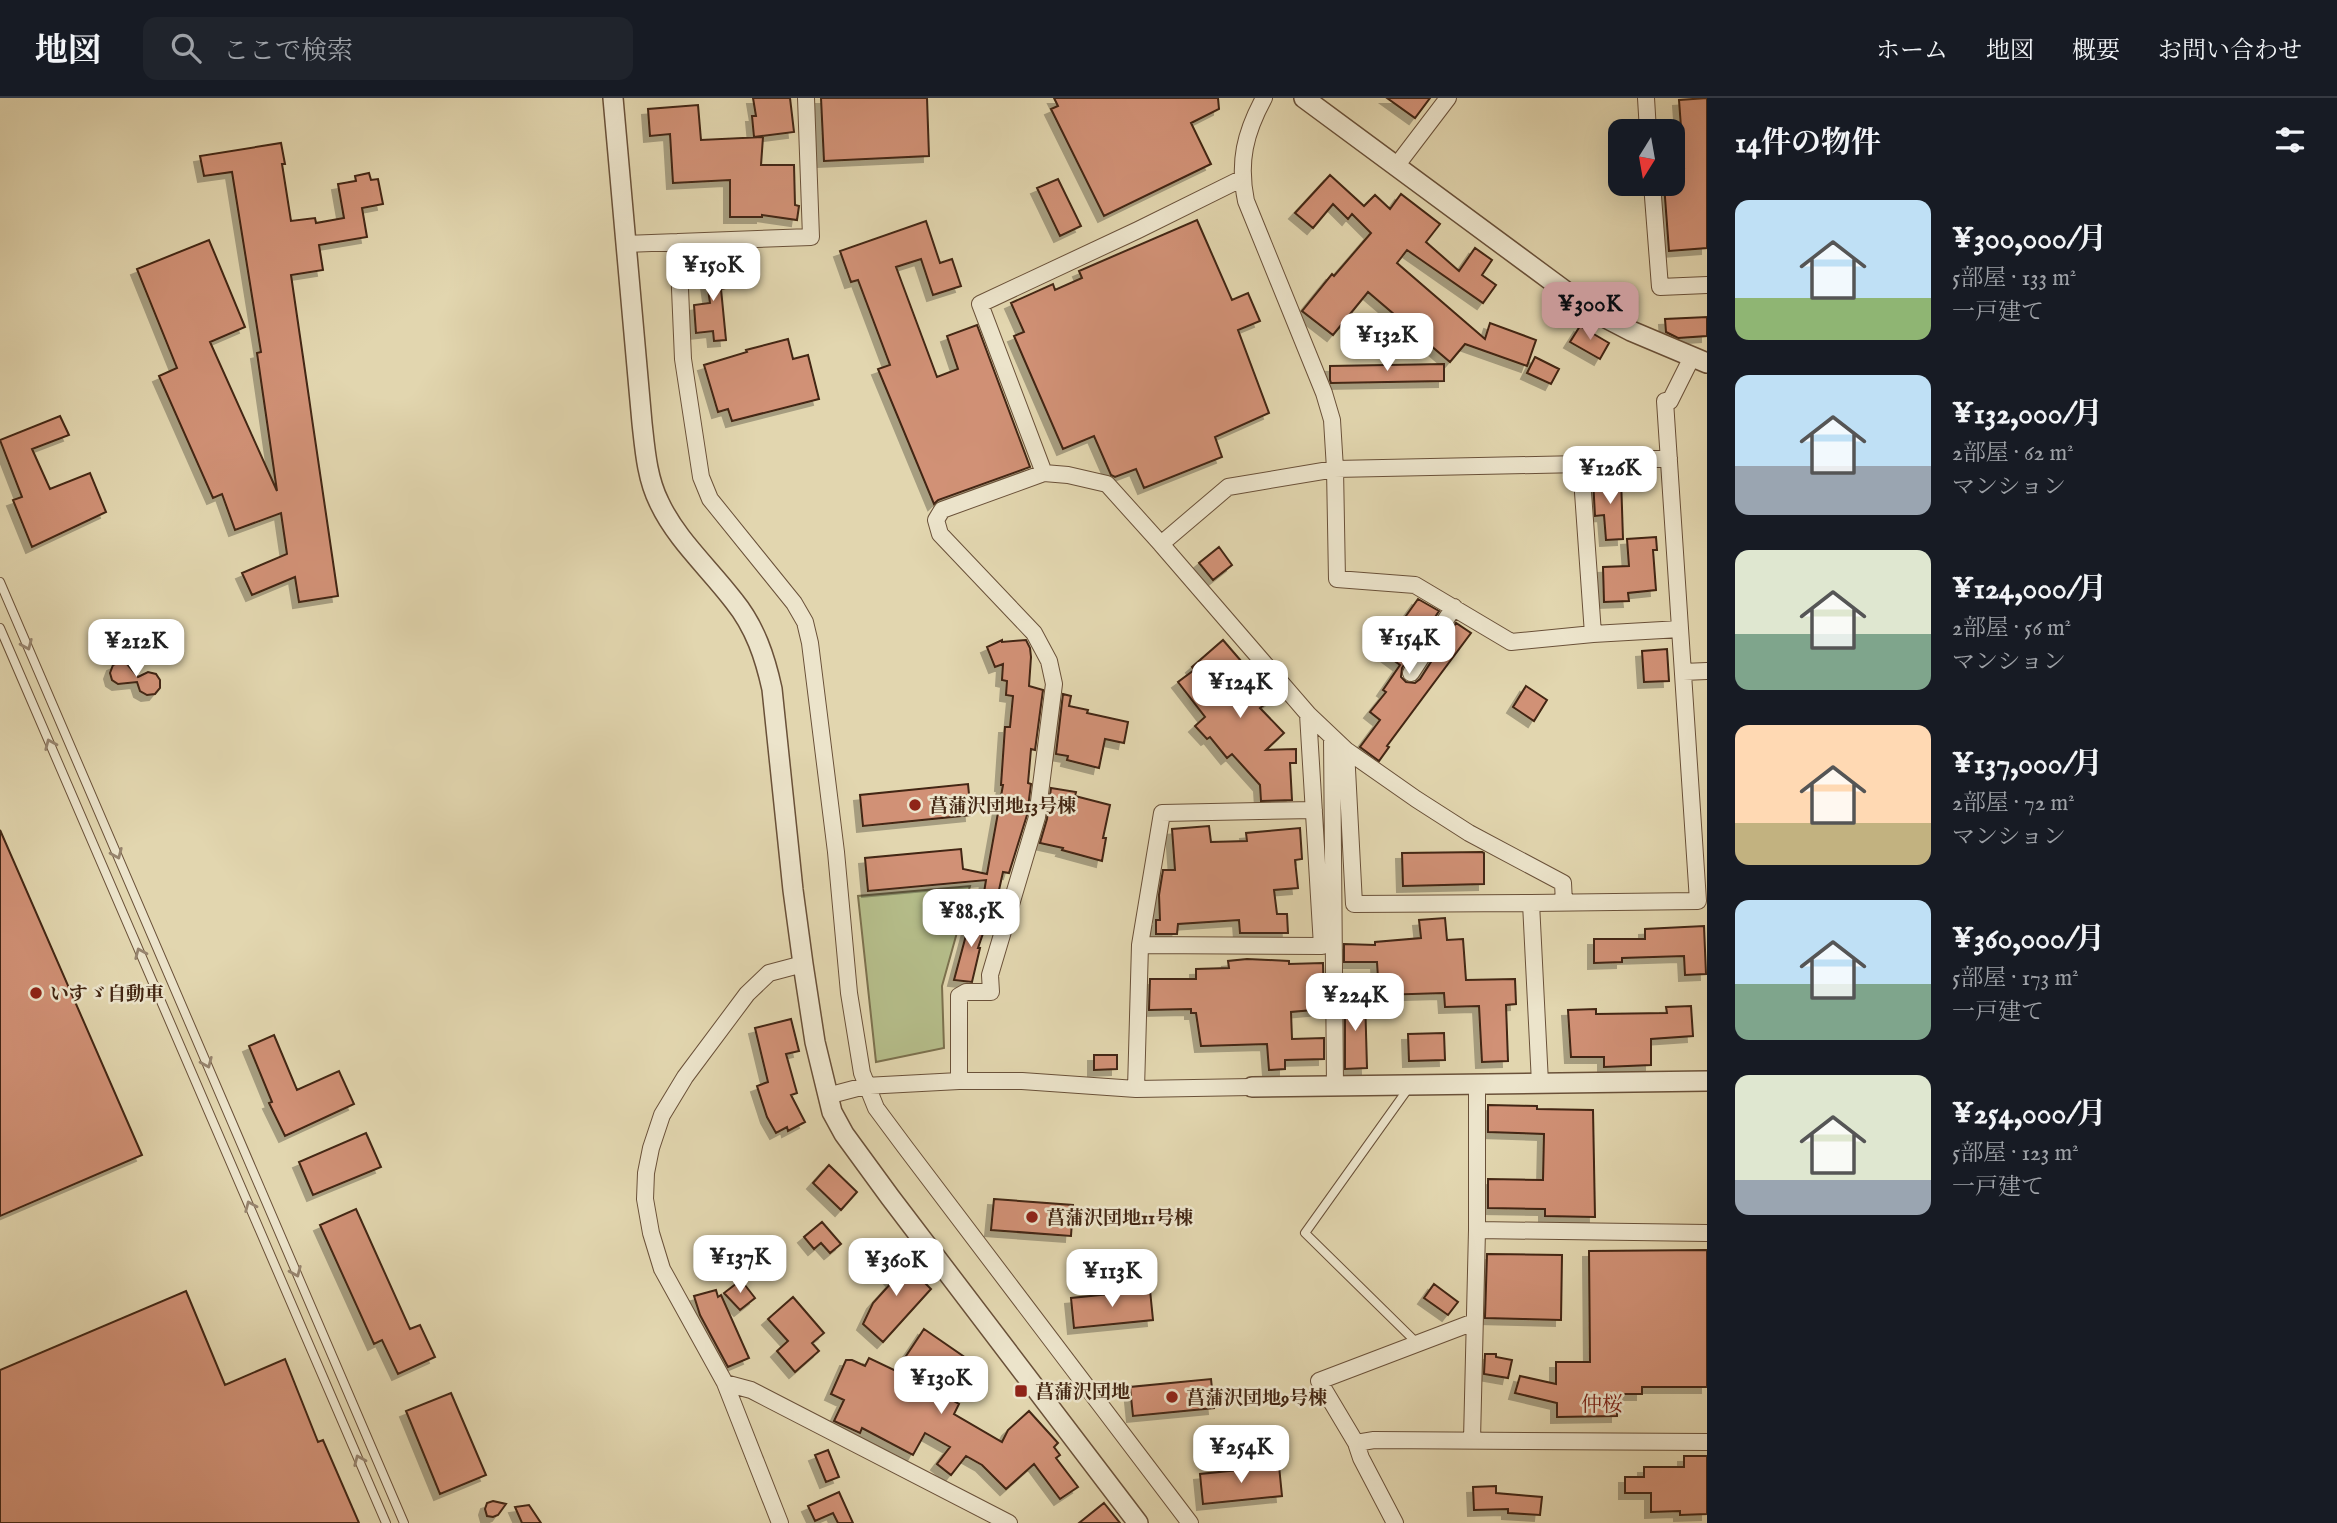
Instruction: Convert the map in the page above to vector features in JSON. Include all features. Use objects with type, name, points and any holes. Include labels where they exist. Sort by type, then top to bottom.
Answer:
[{"type":"street","points":[[613,98],[648,473],[670,521],[736,602],[754,631],[765,659],[772,689],[803,964],[815,1042],[832,1112],[851,1145],[1138,1523]]},
{"type":"street","points":[[625,244],[811,237],[806,98]]},
{"type":"street","points":[[1264,98],[1245,147],[1241,179],[1246,201],[1324,393],[1332,420],[1338,579],[1415,585],[1511,642],[1680,629]]},
{"type":"street","points":[[1304,98],[1572,296],[1604,317],[1700,360],[1670,401],[1665,401],[1698,901],[1354,904],[1346,750]]},
{"type":"street","points":[[1397,165],[1448,98]]},
{"type":"street","points":[[1646,98],[1647,119]]},
{"type":"street","points":[[1044,473],[980,304],[1241,179]]},
{"type":"street","points":[[1653,196],[1660,288],[1707,285]]},
{"type":"street","points":[[678,242],[683,359],[701,477],[710,499],[794,603],[805,622],[810,643],[836,852],[849,993],[865,1086],[876,1108],[898,1138],[1190,1523]]},
{"type":"street","points":[[1161,544],[1228,487],[1335,468],[1581,464],[1669,458]]},
{"type":"street","points":[[1581,464],[1593,635]]},
{"type":"street","points":[[959,1081],[959,996],[966,992],[991,992],[990,975],[1037,817],[1054,684],[1049,662],[1034,633],[940,534],[936,520],[942,510],[1044,473],[1068,475],[1107,484],[1332,738],[1416,799],[1469,833],[1563,883],[1564,903]]},
{"type":"street","points":[[1411,673],[1454,607]]},
{"type":"street","points":[[1683,673],[1707,671]]},
{"type":"street","points":[[1140,945],[1322,946],[1308,714]]},
{"type":"street","points":[[1332,738],[1335,1086]]},
{"type":"street","points":[[1136,1089],[1140,945],[1162,813],[1314,810]]},
{"type":"street","points":[[1531,903],[1540,1083]]},
{"type":"street","points":[[780,1523],[725,1383],[662,1269],[650,1233],[645,1199],[646,1173],[650,1148],[662,1115],[685,1077],[747,994],[769,973],[803,964]]},
{"type":"street","points":[[827,1096],[865,1086],[959,1081],[1021,1081],[1136,1089],[1707,1082]]},
{"type":"street","points":[[1472,1440],[1477,1084]]},
{"type":"street","points":[[1477,1230],[1707,1233]]},
{"type":"street","points":[[1395,1523],[1356,1443],[1319,1381],[1474,1322]]},
{"type":"street","points":[[725,1383],[751,1390],[1009,1523]]},
{"type":"street","points":[[1356,1443],[1374,1440],[1707,1442]]},
{"type":"lane","points":[[0,582],[404,1523]]},
{"type":"lane","points":[[0,628],[386,1523]]},
{"type":"lane","points":[[1410,1084],[1305,1233],[1417,1343]]},
{"type":"green space","points":[[970,886],[942,986],[944,1048],[876,1062],[858,896]]},
{"type":"building","points":[[753,98],[790,98],[794,132],[754,137],[752,116],[756,116]]},
{"type":"building","points":[[821,98],[927,98],[929,156],[824,161]]},
{"type":"building","points":[[1054,98],[1218,98],[1219,109],[1191,123],[1211,164],[1104,216],[1051,109],[1058,106]]},
{"type":"building","points":[[1387,98],[1430,98],[1415,118]]},
{"type":"building","points":[[1707,98],[1707,248],[1669,251],[1665,196],[1685,196],[1685,119],[1680,119],[1679,100]]},
{"type":"building","points":[[698,105],[701,140],[763,137],[761,165],[794,165],[795,205],[799,206],[797,220],[762,215],[730,217],[730,180],[673,183],[670,134],[650,136],[648,109]]},
{"type":"building","points":[[281,143],[291,221],[315,218],[316,223],[344,218],[338,184],[356,181],[355,176],[369,173],[371,180],[378,179],[383,204],[362,208],[367,237],[319,245],[323,270],[291,275],[338,596],[299,602],[295,577],[252,595],[242,573],[287,554],[281,513],[235,530],[222,494],[213,498],[159,376],[177,368],[137,269],[209,240],[245,327],[210,342],[277,491],[257,353],[261,352],[232,172],[204,176],[200,156]]},
{"type":"building","points":[[1330,175],[1364,206],[1375,195],[1390,209],[1401,194],[1440,224],[1426,242],[1459,271],[1475,248],[1492,260],[1482,275],[1496,285],[1483,303],[1407,250],[1397,263],[1485,339],[1490,323],[1536,340],[1527,366],[1465,344],[1450,362],[1368,292],[1333,335],[1302,311],[1371,233],[1352,214],[1348,219],[1333,204],[1313,228],[1295,213]]},
{"type":"building","points":[[1058,179],[1081,226],[1060,236],[1037,188]]},
{"type":"building","points":[[1197,220],[1232,300],[1248,293],[1260,321],[1238,330],[1269,413],[1215,437],[1222,457],[1144,488],[1136,469],[1115,477],[1111,475],[1094,436],[1063,449],[1014,336],[1024,332],[1011,303],[1053,284],[1055,290],[1082,278],[1079,271]]},
{"type":"building","points":[[926,221],[940,263],[952,259],[961,286],[933,295],[921,259],[896,267],[937,377],[958,369],[947,336],[977,325],[1030,467],[938,500],[934,504],[878,369],[890,365],[858,280],[851,282],[840,251]]},
{"type":"building","points":[[722,259],[726,288],[721,289],[726,340],[714,341],[713,331],[696,333],[694,305],[710,303],[704,261]]},
{"type":"building","points":[[1707,317],[1707,336],[1678,338],[1666,332],[1665,319]]},
{"type":"building","points":[[1580,326],[1609,343],[1600,359],[1570,342]]},
{"type":"building","points":[[788,339],[793,359],[808,355],[819,399],[732,421],[728,409],[718,412],[704,365]]},
{"type":"building","points":[[1535,357],[1559,369],[1551,384],[1527,373]]},
{"type":"building","points":[[1444,364],[1444,381],[1331,383],[1330,380],[1330,366]]},
{"type":"building","points":[[60,416],[69,435],[32,449],[50,489],[90,473],[106,512],[32,547],[13,500],[22,497],[0,440]]},
{"type":"building","points":[[1621,478],[1623,539],[1606,540],[1604,515],[1595,516],[1593,479]]},
{"type":"building","points":[[1656,537],[1657,550],[1653,550],[1656,590],[1628,593],[1629,601],[1604,602],[1603,567],[1629,566],[1627,539]]},
{"type":"building","points":[[1219,547],[1232,565],[1213,580],[1199,563]]},
{"type":"building","points":[[1418,599],[1439,611],[1402,668],[1401,677],[1406,682],[1415,683],[1420,679],[1456,623],[1471,633],[1387,746],[1389,747],[1379,761],[1360,747],[1380,720],[1370,712],[1386,692],[1383,690],[1400,665],[1381,651]]},
{"type":"building","points":[[1002,640],[1026,640],[1031,657],[1029,686],[1043,690],[1035,750],[1031,749],[1028,783],[1031,784],[1027,815],[1009,873],[1003,872],[995,908],[982,905],[986,880],[868,891],[865,858],[961,849],[963,869],[987,874],[1003,785],[1005,727],[1010,727],[1013,696],[1006,695],[1007,681],[1002,680],[1003,664],[995,667],[987,647]]},
{"type":"building","points":[[1223,640],[1273,698],[1260,708],[1284,733],[1266,750],[1296,749],[1296,763],[1290,763],[1292,800],[1261,801],[1260,785],[1232,754],[1227,758],[1210,737],[1207,739],[1195,726],[1205,717],[1178,682],[1194,670],[1192,667]]},
{"type":"building","points":[[1667,649],[1669,681],[1644,682],[1642,651]]},
{"type":"building","points":[[120,662],[127,664],[138,677],[148,672],[156,674],[160,680],[160,688],[155,694],[147,695],[140,691],[137,682],[118,684],[112,680],[110,673],[113,665]]},
{"type":"building","points":[[1526,686],[1547,700],[1534,721],[1513,707]]},
{"type":"building","points":[[1063,694],[1071,696],[1069,706],[1128,722],[1124,743],[1105,739],[1099,768],[1067,760],[1068,756],[1056,754]]},
{"type":"building","name":"菖蒲沢団地13号棟","points":[[968,784],[971,815],[863,826],[860,795]]},
{"type":"building","points":[[1051,788],[1076,792],[1075,796],[1110,805],[1103,838],[1106,838],[1102,861],[1040,843],[1047,819]]},
{"type":"building","points":[[1209,826],[1211,842],[1247,841],[1246,833],[1300,828],[1302,859],[1295,860],[1298,888],[1274,890],[1277,914],[1287,914],[1288,933],[1240,933],[1239,920],[1178,924],[1177,934],[1156,934],[1156,920],[1160,920],[1159,895],[1163,870],[1175,870],[1172,829]]},
{"type":"building","name":"いすゞ自動車","points":[[0,830],[142,1155],[0,1216]]},
{"type":"building","points":[[1482,852],[1484,884],[1403,886],[1402,853]]},
{"type":"building","points":[[972,913],[988,919],[978,948],[972,982],[954,980]]},
{"type":"building","points":[[1445,918],[1447,940],[1463,939],[1466,980],[1515,979],[1516,1004],[1506,1005],[1508,1061],[1482,1062],[1479,1006],[1445,1007],[1444,993],[1379,995],[1377,962],[1344,962],[1344,944],[1375,945],[1375,942],[1421,938],[1419,920]]},
{"type":"building","points":[[1704,926],[1706,974],[1685,975],[1684,956],[1622,958],[1622,962],[1594,963],[1594,939],[1645,939],[1645,929]]},
{"type":"building","points":[[1228,961],[1289,961],[1289,964],[1323,963],[1324,1009],[1291,1012],[1292,1039],[1324,1038],[1324,1059],[1285,1060],[1285,1069],[1269,1070],[1267,1044],[1201,1046],[1196,1013],[1191,1013],[1191,1009],[1149,1010],[1150,979],[1196,979],[1196,969],[1229,968]]},
{"type":"building","points":[[1345,997],[1365,997],[1367,1068],[1345,1069]]},
{"type":"building","points":[[1691,1006],[1693,1036],[1651,1039],[1651,1065],[1604,1067],[1604,1057],[1571,1057],[1568,1010],[1596,1009],[1596,1014],[1667,1013],[1666,1007]]},
{"type":"building","points":[[791,1019],[799,1051],[786,1054],[797,1093],[791,1095],[805,1122],[788,1131],[787,1127],[776,1133],[767,1117],[757,1086],[768,1082],[755,1028]]},
{"type":"building","points":[[1444,1033],[1445,1060],[1409,1061],[1408,1034]]},
{"type":"building","points":[[274,1035],[297,1090],[339,1071],[354,1104],[285,1136],[269,1103],[272,1102],[249,1046]]},
{"type":"building","points":[[1094,1055],[1117,1055],[1117,1069],[1094,1070]]},
{"type":"building","points":[[1488,1105],[1593,1110],[1595,1217],[1545,1216],[1545,1209],[1488,1208],[1488,1179],[1543,1180],[1544,1134],[1488,1132]]},
{"type":"building","points":[[366,1133],[381,1167],[313,1195],[299,1162]]},
{"type":"building","points":[[829,1165],[857,1192],[841,1210],[813,1183]]},
{"type":"building","name":"菖蒲沢団地11号棟","points":[[994,1199],[1073,1205],[1071,1236],[991,1230]]},
{"type":"building","points":[[356,1209],[410,1329],[420,1325],[435,1357],[398,1374],[382,1340],[374,1344],[320,1225]]},
{"type":"building","points":[[822,1222],[841,1244],[830,1253],[821,1243],[814,1249],[804,1237]]},
{"type":"building","points":[[899,1250],[909,1264],[907,1265],[931,1289],[883,1342],[863,1324],[873,1303],[893,1281],[881,1268]]},
{"type":"building","points":[[1707,1250],[1707,1387],[1642,1387],[1642,1394],[1617,1394],[1617,1416],[1557,1417],[1557,1403],[1515,1393],[1520,1376],[1556,1384],[1556,1362],[1590,1362],[1589,1251]]},
{"type":"building","points":[[1487,1254],[1562,1255],[1561,1320],[1485,1318]]},
{"type":"building","points":[[741,1280],[755,1298],[740,1310],[724,1293]]},
{"type":"building","points":[[1434,1284],[1458,1302],[1448,1315],[1424,1298]]},
{"type":"building","points":[[716,1290],[718,1297],[721,1295],[749,1358],[728,1367],[700,1315],[694,1296]]},
{"type":"building","points":[[1150,1290],[1153,1320],[1074,1328],[1071,1298]]},
{"type":"building","points":[[186,1291],[225,1385],[285,1359],[318,1442],[323,1440],[359,1523],[0,1523],[0,1370]]},
{"type":"building","points":[[793,1297],[824,1333],[812,1343],[819,1351],[795,1372],[777,1351],[788,1341],[768,1319]]},
{"type":"building","points":[[924,1329],[966,1358],[941,1394],[959,1404],[954,1414],[1002,1442],[1008,1430],[1029,1411],[1058,1443],[1054,1447],[1060,1455],[1056,1458],[1078,1487],[1060,1499],[1034,1464],[1006,1489],[982,1465],[966,1456],[951,1475],[937,1464],[950,1447],[925,1433],[913,1455],[862,1428],[860,1433],[834,1421],[844,1400],[831,1394],[846,1360],[865,1366],[869,1358],[896,1371]]},
{"type":"building","points":[[1485,1354],[1496,1354],[1496,1357],[1512,1360],[1508,1378],[1484,1374]]},
{"type":"building","name":"菖蒲沢団地9号棟","points":[[1211,1379],[1214,1408],[1133,1416],[1130,1387]]},
{"type":"building","points":[[451,1393],[486,1475],[440,1494],[406,1411]]},
{"type":"building","points":[[828,1450],[839,1477],[826,1482],[815,1455]]},
{"type":"building","points":[[1684,1456],[1707,1456],[1707,1514],[1651,1512],[1651,1493],[1625,1493],[1625,1477],[1644,1477],[1644,1467],[1684,1467]]},
{"type":"building","points":[[1279,1466],[1282,1496],[1203,1504],[1200,1474]]},
{"type":"building","points":[[1496,1486],[1496,1493],[1542,1497],[1540,1515],[1508,1513],[1508,1509],[1474,1510],[1473,1487]]},
{"type":"building","points":[[839,1492],[853,1523],[838,1523],[833,1513],[815,1521],[808,1506]]},
{"type":"building","points":[[493,1501],[506,1504],[498,1515],[487,1516],[487,1503]]},
{"type":"building","points":[[1104,1503],[1120,1523],[1079,1523]]},
{"type":"building","points":[[529,1505],[541,1523],[522,1523],[515,1507]]},
{"type":"place","name":"菖蒲沢団地13号棟","points":[[915,805]]},
{"type":"place","name":"いすゞ自動車","points":[[36,993]]},
{"type":"place","name":"菖蒲沢団地11号棟","points":[[1032,1217]]},
{"type":"place","name":"菖蒲沢団地","points":[[1021,1391]]},
{"type":"place","name":"菖蒲沢団地9号棟","points":[[1172,1397]]},
{"type":"district","name":"仲桜","points":[[1602,1404]]}]
